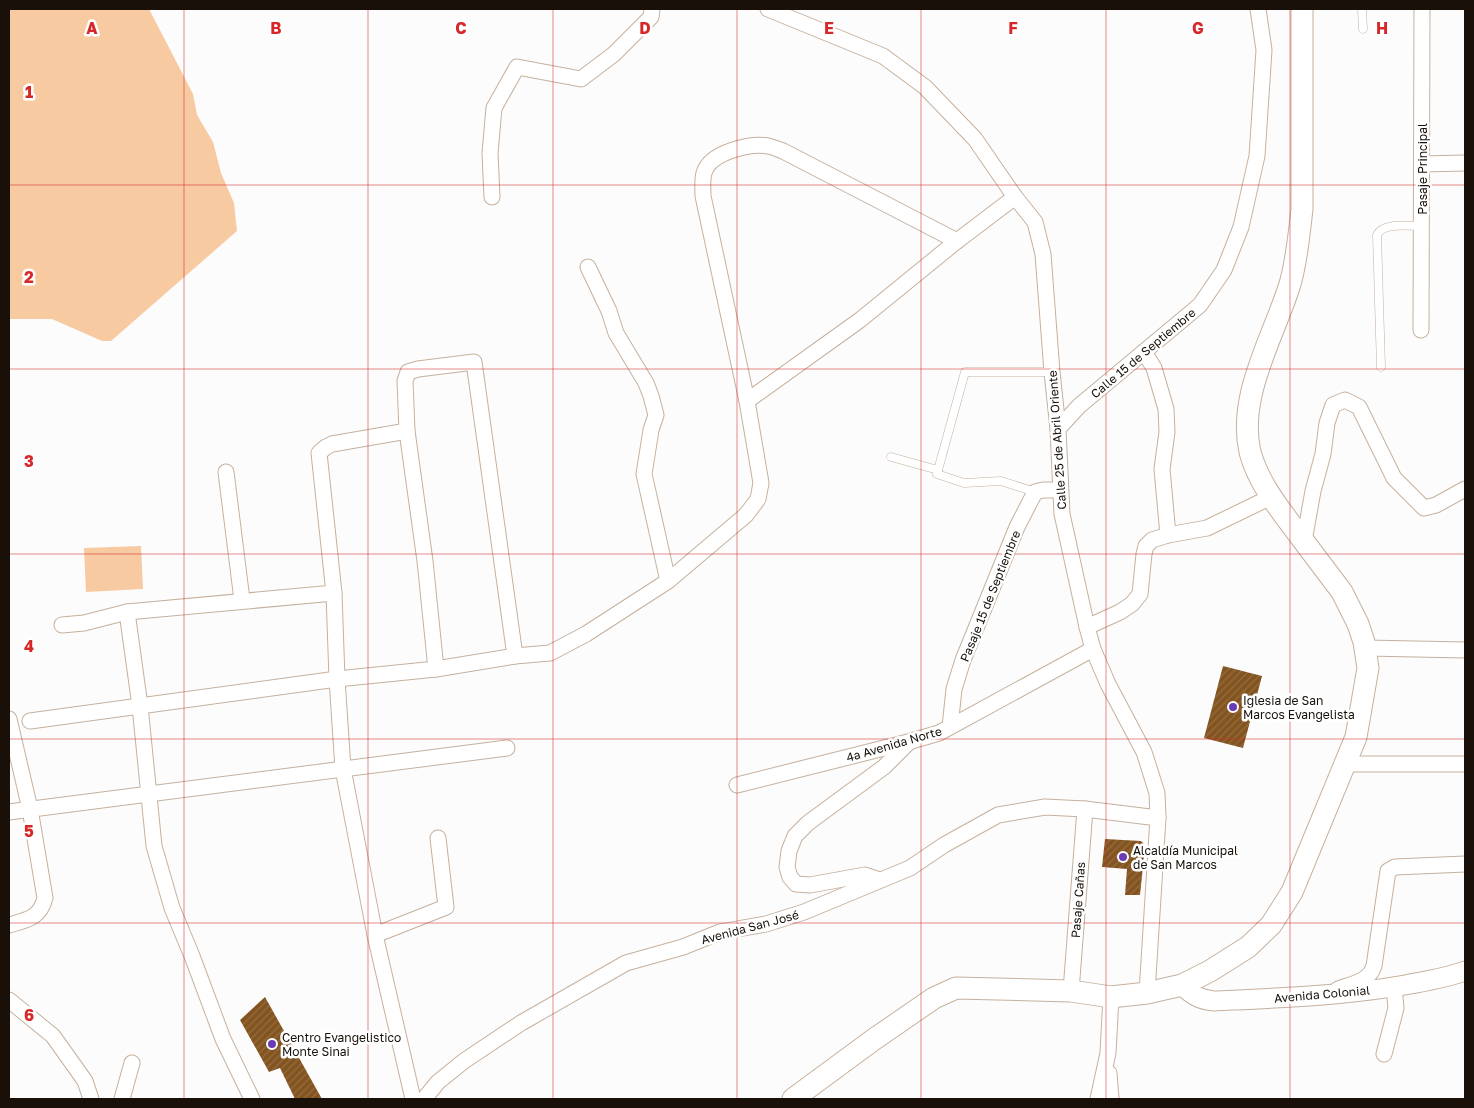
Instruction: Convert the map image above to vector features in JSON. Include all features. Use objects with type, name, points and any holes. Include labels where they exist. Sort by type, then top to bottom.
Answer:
[{"type":"main road","points":[[793,1099],[934,998],[956,988],[1071,991],[1111,997],[1147,993],[1182,984],[1210,971],[1248,948],[1271,925],[1292,892],[1356,737],[1368,668],[1366,648],[1350,606],[1342,592],[1271,497],[1251,453],[1247,422],[1254,383],[1289,286],[1298,242],[1302,209],[1302,9]]},
{"type":"street","points":[[492,197],[490,152],[494,108],[517,67],[581,79],[614,54],[651,17],[652,9]]},
{"type":"street","name":"Calle 25 de Abril Oriente","points":[[768,9],[883,56],[925,87],[975,139],[1015,197],[1035,222],[1044,254],[1058,429],[1062,514],[1086,627],[1108,684],[1144,752],[1157,793],[1158,818],[1147,993]]},
{"type":"street","name":"Calle 15 de Septiembre","points":[[1058,429],[1079,406],[1200,305],[1224,270],[1241,227],[1257,156],[1264,50],[1258,9]]},
{"type":"street","name":"Pasaje Principal","points":[[1422,9],[1422,330]]},
{"type":"street","points":[[30,722],[337,679],[436,669],[515,656],[550,653],[586,634],[668,581],[746,515],[758,499],[761,484],[747,401],[703,196],[704,171],[721,154],[749,146],[768,146],[783,151],[957,241]]},
{"type":"street","points":[[1422,164],[1465,163]]},
{"type":"street","points":[[747,401],[860,320],[957,241],[1015,197]]},
{"type":"street","points":[[588,267],[609,311],[616,333],[646,383],[656,415],[651,430],[644,474],[668,581]]},
{"type":"street","points":[[1144,352],[1154,368],[1166,409],[1167,432],[1162,469],[1168,535]]},
{"type":"street","points":[[436,669],[425,561],[407,430],[405,381],[408,372],[418,369],[474,362],[515,656]]},
{"type":"street","points":[[1304,541],[1313,491],[1323,454],[1327,423],[1333,405],[1345,400],[1359,407],[1394,478],[1424,508],[1436,505],[1465,489]]},
{"type":"street","points":[[407,430],[332,444],[319,453],[334,593],[343,769],[375,934],[413,1099]]},
{"type":"street","points":[[226,472],[242,600]]},
{"type":"street","points":[[1034,492],[1060,490]]},
{"type":"street","name":"Pasaje 15 de Septiembre","points":[[950,727],[954,688],[964,660],[1010,544],[1034,492]]},
{"type":"street","points":[[1086,627],[1120,612],[1132,604],[1140,594],[1144,554],[1146,546],[1152,540],[1168,535],[1208,528],[1271,497]]},
{"type":"street","points":[[62,625],[84,623],[127,612],[334,593]]},
{"type":"street","points":[[127,612],[140,706],[154,846],[172,908],[223,1039],[252,1099]]},
{"type":"street","points":[[1366,648],[1465,650]]},
{"type":"street","name":"4a Avenida Norte","points":[[737,785],[939,733],[1094,649]]},
{"type":"street","points":[[9,719],[30,809],[45,898],[36,915],[9,925]]},
{"type":"street","points":[[880,880],[865,876],[810,884],[796,884],[790,877],[786,867],[789,851],[795,836],[808,823],[884,767],[908,742]]},
{"type":"street","points":[[9,812],[508,748]]},
{"type":"street","points":[[1344,764],[1465,764]]},
{"type":"street","name":"Avenida San José","points":[[424,1099],[438,1082],[464,1060],[521,1023],[626,963],[683,947],[720,932],[766,924],[804,912],[910,868],[944,845],[998,815],[1045,808],[1085,809],[1158,818]]},
{"type":"street","name":"Pasaje Cañas","points":[[1071,991],[1085,809]]},
{"type":"street","points":[[375,934],[446,907],[438,838]]},
{"type":"street","points":[[1315,996],[1362,981],[1372,973],[1386,873],[1395,867],[1465,864]]},
{"type":"street","name":"Avenida Colonial","points":[[1182,984],[1194,996],[1203,1000],[1214,1001],[1315,996],[1374,990],[1450,977],[1465,971]]},
{"type":"street","points":[[1384,1054],[1396,1008],[1394,986]]},
{"type":"street","points":[[1111,997],[1108,1053],[1111,1099]]},
{"type":"street","points":[[9,1000],[53,1036],[85,1081],[92,1099]]},
{"type":"street","points":[[1098,1099],[1108,1053]]},
{"type":"street","points":[[122,1099],[132,1063]]},
{"type":"lane","points":[[1362,9],[1363,29]]},
{"type":"lane","points":[[1381,367],[1378,235],[1380,230],[1385,227],[1422,226]]},
{"type":"lane","points":[[1034,492],[1001,481],[964,483],[937,474],[965,372],[1052,372]]},
{"type":"lane","points":[[891,457],[938,470]]},
{"type":"shaded area","points":[[9,9],[149,9],[193,94],[197,115],[213,142],[221,173],[234,203],[237,231],[111,341],[102,341],[52,319],[9,319]]},
{"type":"shaded area","points":[[141,546],[143,589],[86,592],[84,548]]},
{"type":"building","name":"Iglesia de San Marcos Evangelista","points":[[1223,666],[1262,676],[1243,748],[1204,738]]},
{"type":"building","name":"Alcaldía Municipal de San Marcos","points":[[1105,839],[1141,841],[1143,843],[1145,847],[1140,895],[1125,895],[1127,869],[1102,867]]},
{"type":"building","name":"Centro Evangelistico Monte Sinai","points":[[265,997],[322,1099],[295,1099],[280,1068],[269,1072],[240,1020]]},
{"type":"place","name":"Iglesia de San Marcos Evangelista","points":[[1233,707]]},
{"type":"place","name":"Alcaldía Municipal de San Marcos","points":[[1123,857]]},
{"type":"place","name":"Centro Evangelistico Monte Sinai","points":[[272,1044]]}]
